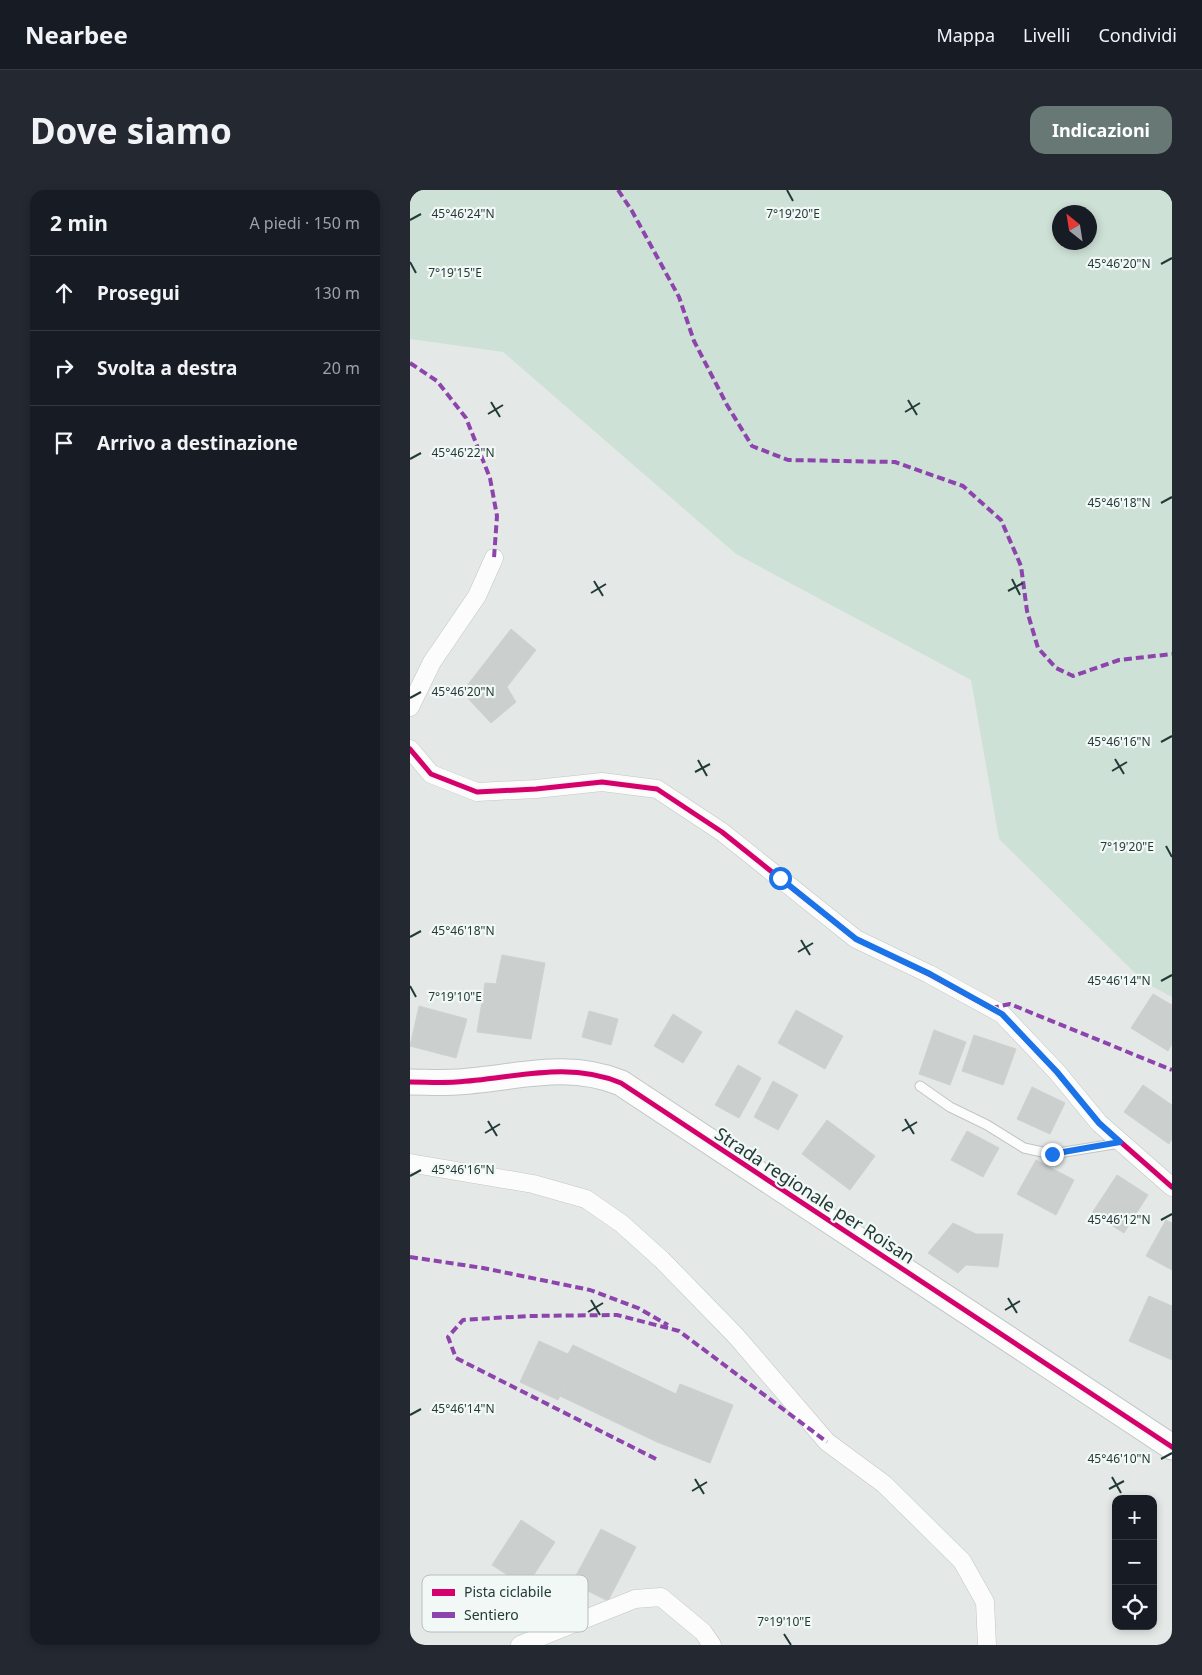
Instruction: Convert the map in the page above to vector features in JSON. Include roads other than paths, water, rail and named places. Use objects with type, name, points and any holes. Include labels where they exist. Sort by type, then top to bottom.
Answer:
[{"type":"main road","name":"Strada regionale per Roisan","points":[[410,1082],[456,1082],[553,1071],[587,1072],[621,1083],[1172,1447]]},
{"type":"street","points":[[410,707],[432,662],[478,596],[494,558]]},
{"type":"street","points":[[410,749],[431,774],[477,792],[536,789],[602,782],[657,789],[722,832],[856,939],[930,974],[1002,1014],[1057,1072],[1099,1123],[1172,1187]]},
{"type":"street","points":[[410,1163],[532,1184],[586,1200],[622,1224],[662,1260],[736,1336],[827,1442],[884,1484],[962,1561],[984,1602],[987,1645]]},
{"type":"street","points":[[588,1618],[635,1599],[661,1597],[703,1632],[712,1645]]},
{"type":"street","points":[[520,1645],[552,1632]]},
{"type":"lane","points":[[920,1086],[950,1107],[987,1124],[1024,1148],[1052,1154],[1120,1142]]}]
